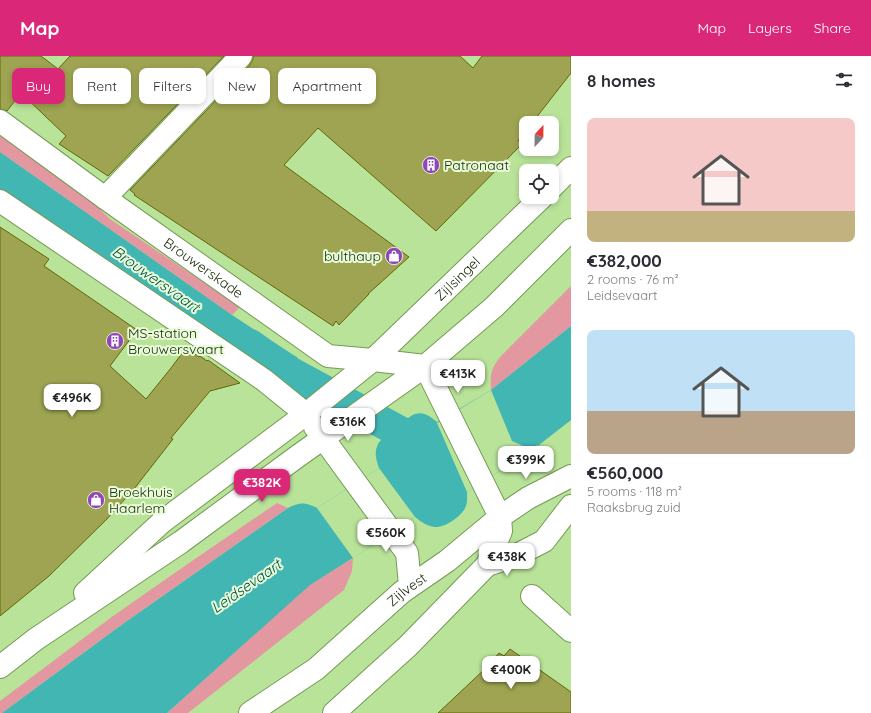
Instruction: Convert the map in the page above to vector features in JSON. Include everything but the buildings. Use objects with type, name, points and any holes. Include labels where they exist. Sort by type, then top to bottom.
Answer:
[{"type":"main road","points":[[105,198],[241,56]]},
{"type":"main road","name":"Brouwerskade","points":[[0,121],[105,198],[328,356],[425,366]]},
{"type":"main road","points":[[559,180],[571,168]]},
{"type":"main road","points":[[0,201],[264,380],[314,408],[324,438],[407,553],[410,585]]},
{"type":"main road","name":"Zijlsingel","points":[[314,408],[373,360],[535,204]]},
{"type":"main road","points":[[0,667],[36,639],[181,542],[425,366],[494,307],[571,230]]},
{"type":"main road","points":[[334,713],[408,646],[487,565],[501,531],[496,509],[425,366]]},
{"type":"main road","points":[[36,639],[162,522],[314,408]]},
{"type":"main road","name":"Zijlvest","points":[[250,713],[316,669],[388,603],[410,585],[447,561],[496,509],[528,498],[571,476]]},
{"type":"main road","points":[[407,553],[447,561],[487,565],[515,556],[544,541],[571,506]]},
{"type":"main road","points":[[532,596],[571,631]]},
{"type":"shaded area","points":[[0,133],[83,193],[110,219],[240,307],[232,315],[0,152]]},
{"type":"shaded area","points":[[571,286],[571,326],[491,390],[493,368],[501,356]]},
{"type":"shaded area","points":[[277,503],[288,508],[120,626],[0,713],[0,701],[113,616]]},
{"type":"shaded area","points":[[353,558],[352,571],[344,590],[188,713],[167,713],[309,585]]},
{"type":"water","points":[[0,152],[232,315],[298,358],[279,377],[0,190]]},
{"type":"water","name":"Leidsevaart","points":[[571,326],[571,420],[539,445],[467,492],[467,502],[465,508],[460,515],[452,521],[443,526],[435,527],[424,524],[415,517],[310,585],[167,713],[2,713],[120,626],[288,508],[302,504],[317,508],[379,468],[376,456],[378,444],[389,432],[407,419],[415,414],[421,413],[437,422],[491,390]]},
{"type":"pier","points":[[491,390],[512,441],[528,448],[539,445],[467,492],[437,423]]},
{"type":"pier","points":[[379,468],[415,517],[353,558],[317,508]]},
{"type":"waterway","name":"Brouwersvaart","points":[[250,345],[282,368],[400,432],[423,462]]},
{"type":"place","name":"Patronaat","points":[[431,165]]},
{"type":"place","name":"bulthaup","points":[[394,256]]},
{"type":"place","name":"MS-station Brouwersvaart","points":[[115,341]]},
{"type":"place","name":"Broekhuis Haarlem","points":[[96,500]]}]
